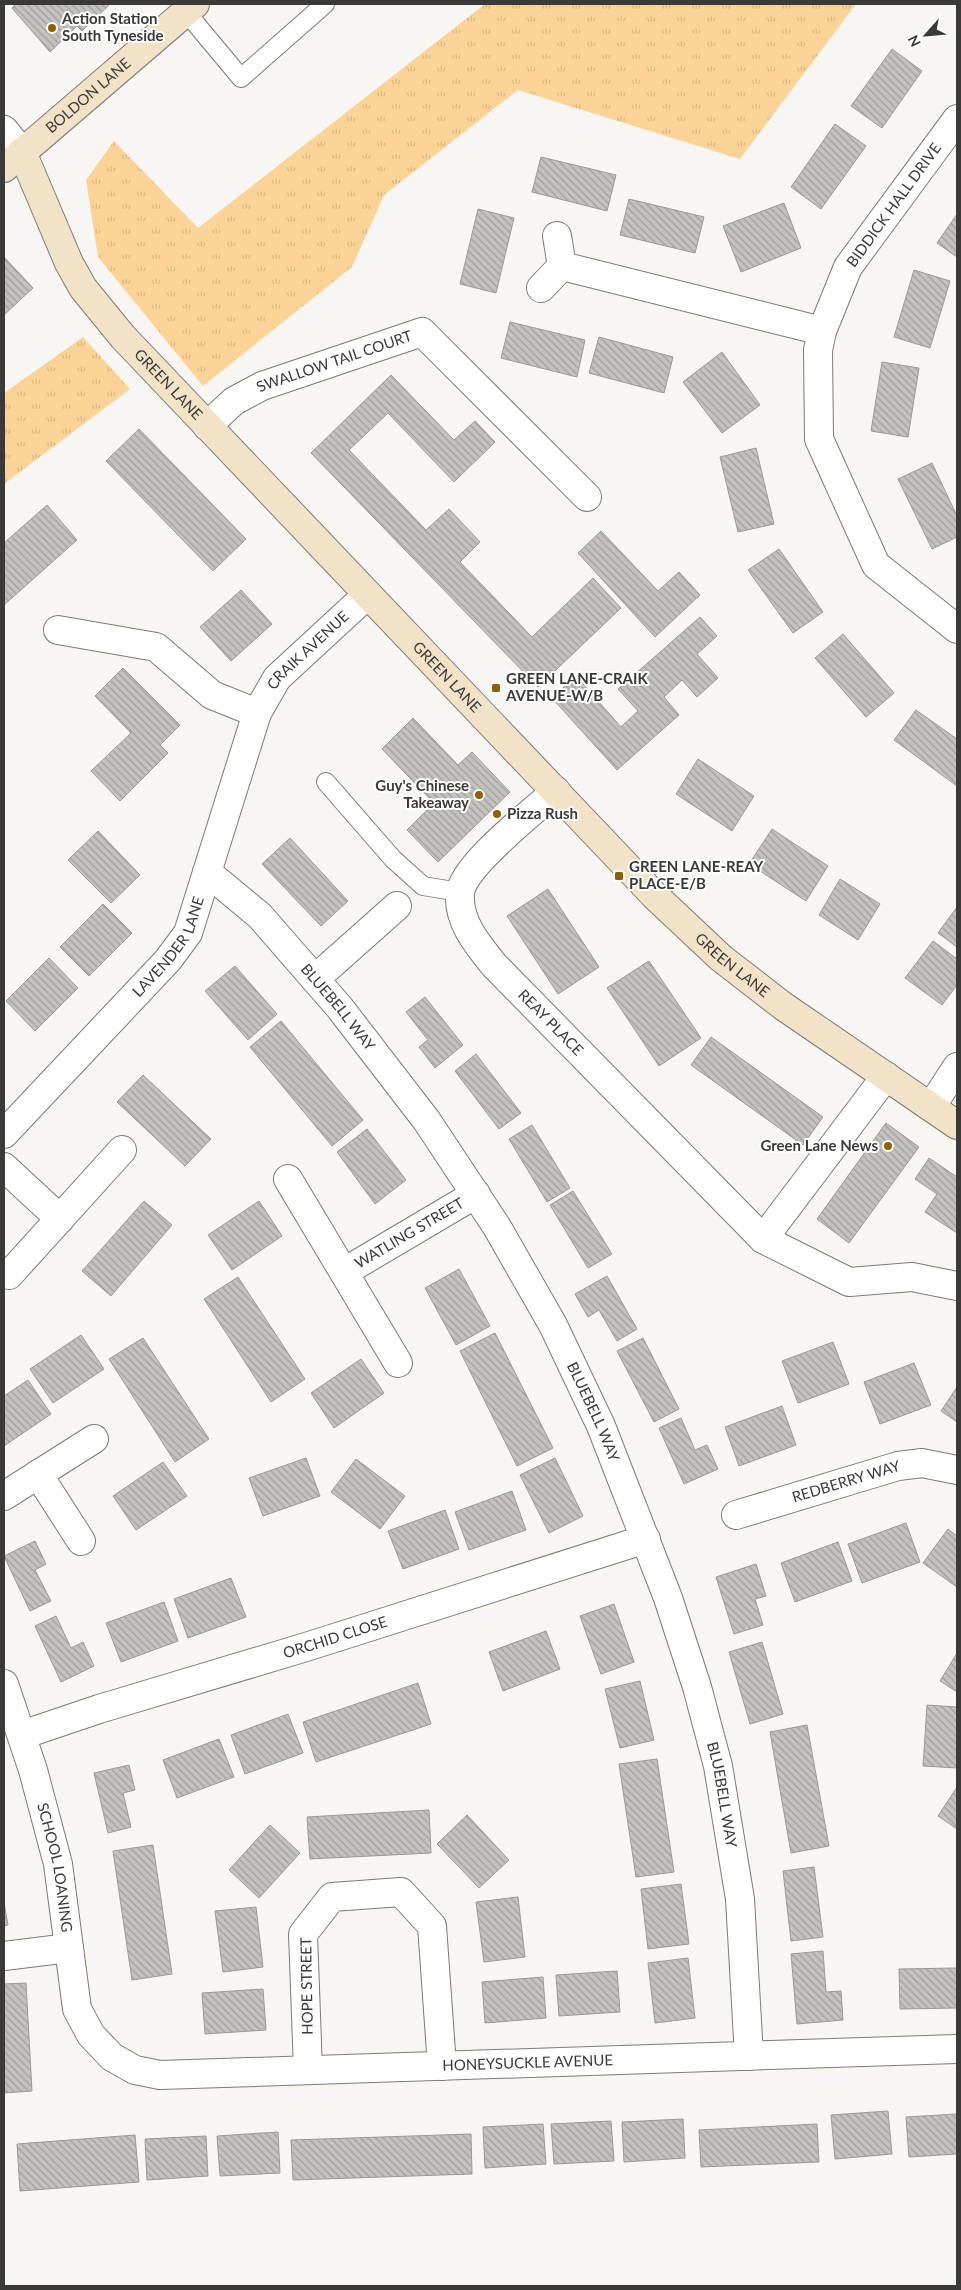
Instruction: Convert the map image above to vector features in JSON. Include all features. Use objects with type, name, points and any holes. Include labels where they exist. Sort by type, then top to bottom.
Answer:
[{"type":"street","name":"BOLDON LANE","points":[[13,160],[190,8]]},
{"type":"street","name":"BIDDICK HALL DRIVE","points":[[957,120],[848,266],[822,331],[818,350],[819,439],[876,565],[957,629]]},
{"type":"street","points":[[4,130],[13,160]]},
{"type":"street","name":"GREEN LANE","points":[[13,160],[83,288],[123,337],[655,896],[721,958],[783,1006],[957,1125]]},
{"type":"street","points":[[556,236],[562,266]]},
{"type":"street","points":[[562,266],[822,331]]},
{"type":"street","points":[[542,288],[562,266]]},
{"type":"street","name":"SWALLOW TAIL COURT","points":[[207,426],[234,401],[262,386],[422,332],[587,497]]},
{"type":"street","name":"CRAIK AVENUE","points":[[257,714],[277,678],[367,595]]},
{"type":"street","points":[[58,630],[156,646],[212,696],[257,714]]},
{"type":"street","name":"LAVENDER LANE","points":[[6,1128],[168,960],[188,933],[257,714]]},
{"type":"street","points":[[460,892],[473,866],[556,791]]},
{"type":"street","name":"BLUEBELL WAY","points":[[207,872],[260,916],[340,1008],[427,1121],[498,1227],[570,1359],[601,1426],[668,1598],[697,1687],[718,1766],[740,1899],[749,2056]]},
{"type":"street","name":"REAY PLACE","points":[[460,892],[462,914],[474,940],[494,965],[764,1239],[849,1282],[912,1277],[957,1286]]},
{"type":"street","points":[[315,979],[397,906]]},
{"type":"street","points":[[931,1107],[957,1068]]},
{"type":"street","points":[[764,1239],[886,1076]]},
{"type":"street","points":[[9,1275],[122,1150]]},
{"type":"street","points":[[4,1167],[60,1219]]},
{"type":"street","points":[[288,1179],[398,1363]]},
{"type":"street","name":"WATLING STREET","points":[[344,1272],[476,1194]]},
{"type":"street","points":[[4,1496],[94,1438]]},
{"type":"street","name":"REDBERRY WAY","points":[[736,1515],[898,1466],[922,1463],[957,1470]]},
{"type":"street","points":[[38,1474],[82,1542]]},
{"type":"street","name":"ORCHID CLOSE","points":[[22,1735],[99,1709],[306,1647],[646,1540]]},
{"type":"street","name":"SCHOOL LOANING","points":[[4,1684],[22,1735],[58,1864],[77,2009],[91,2035],[105,2049]]},
{"type":"street","name":"HOPE STREET","points":[[308,2070],[303,1934],[332,1897],[401,1892],[432,1926],[442,2066]]},
{"type":"street","points":[[4,1956],[69,1948]]},
{"type":"street","name":"HONEYSUCKLE AVENUE","points":[[105,2049],[112,2057],[135,2070],[160,2075],[957,2049]]},
{"type":"lane","points":[[190,8],[241,78],[325,4]]},
{"type":"lane","points":[[326,782],[393,859],[423,886],[460,892]]},
{"type":"green space","points":[[485,4],[856,4],[740,159],[518,90],[384,195],[352,267],[203,386],[98,257],[86,180],[114,141],[198,228]]},
{"type":"green space","points":[[83,337],[130,389],[4,484],[4,393]]},
{"type":"building","name":"Action Station South Tyneside","points":[[16,4],[110,4],[82,31],[77,26],[50,52],[12,8]]},
{"type":"building","points":[[892,49],[922,71],[882,128],[851,106]]},
{"type":"building","points":[[835,124],[866,146],[821,209],[791,187]]},
{"type":"building","points":[[541,157],[616,175],[607,211],[532,192]]},
{"type":"building","points":[[629,199],[704,217],[695,253],[620,235]]},
{"type":"building","points":[[784,203],[801,248],[741,272],[723,226]]},
{"type":"building","points":[[478,209],[514,218],[496,293],[460,284]]},
{"type":"building","points":[[957,214],[957,257],[937,243]]},
{"type":"building","points":[[4,257],[33,288],[4,315]]},
{"type":"building","points":[[914,270],[950,281],[930,348],[894,337]]},
{"type":"building","points":[[510,322],[585,340],[577,377],[501,358]]},
{"type":"building","points":[[599,337],[673,357],[664,393],[589,373]]},
{"type":"building","points":[[722,352],[760,405],[722,433],[683,382]]},
{"type":"building","points":[[882,362],[919,368],[908,437],[871,431]]},
{"type":"building","points":[[391,375],[454,440],[475,421],[495,442],[454,482],[388,413],[349,450],[426,530],[449,509],[480,542],[460,562],[532,637],[593,578],[621,608],[538,687],[311,453]]},
{"type":"building","points":[[139,429],[246,539],[213,571],[106,461]]},
{"type":"building","points":[[756,448],[774,524],[738,532],[720,457]]},
{"type":"building","points":[[932,463],[957,516],[957,537],[932,549],[898,479]]},
{"type":"building","points":[[47,505],[77,540],[4,605],[4,543]]},
{"type":"building","points":[[601,531],[658,591],[679,572],[700,595],[655,637],[578,553]]},
{"type":"building","points":[[779,549],[823,612],[793,633],[748,570]]},
{"type":"building","points":[[241,590],[272,624],[231,661],[200,627]]},
{"type":"building","points":[[700,617],[717,636],[697,654],[718,678],[697,697],[682,680],[664,697],[679,715],[617,770],[552,698],[576,676],[621,727],[638,711],[618,689]]},
{"type":"building","points":[[843,634],[894,693],[866,717],[815,658]]},
{"type":"building","points":[[123,668],[180,725],[160,745],[168,753],[120,801],[91,771],[131,733],[95,696]]},
{"type":"building","points":[[916,710],[957,739],[957,786],[894,740]]},
{"type":"building","points":[[413,718],[458,765],[472,752],[510,792],[438,862],[407,830],[434,803],[382,749]]},
{"type":"building","points":[[698,759],[754,796],[732,831],[676,794]]},
{"type":"building","points":[[772,829],[828,866],[806,901],[749,864]]},
{"type":"building","points":[[98,831],[140,875],[111,903],[68,860]]},
{"type":"building","points":[[290,838],[348,901],[321,926],[262,864]]},
{"type":"building","points":[[840,879],[880,904],[858,940],[819,915]]},
{"type":"building","points":[[548,889],[599,967],[558,994],[507,916]]},
{"type":"building","points":[[103,904],[132,933],[89,976],[60,947]]},
{"type":"building","points":[[957,907],[957,947],[938,933]]},
{"type":"building","points":[[933,941],[957,959],[957,985],[942,1005],[905,978]]},
{"type":"building","points":[[49,958],[78,988],[35,1031],[6,1001]]},
{"type":"building","points":[[649,961],[701,1038],[659,1066],[607,988]]},
{"type":"building","points":[[235,966],[277,1014],[248,1040],[205,991]]},
{"type":"building","points":[[425,997],[463,1045],[435,1068],[419,1047],[428,1040],[406,1012]]},
{"type":"building","points":[[281,1021],[363,1120],[332,1146],[250,1047]]},
{"type":"building","points":[[711,1037],[823,1117],[803,1145],[691,1065]]},
{"type":"building","points":[[476,1054],[521,1113],[499,1129],[455,1071]]},
{"type":"building","points":[[143,1075],[211,1139],[185,1166],[117,1102]]},
{"type":"building","points":[[886,1123],[919,1147],[849,1243],[817,1219]]},
{"type":"building","points":[[532,1125],[570,1188],[547,1202],[509,1139]]},
{"type":"building","points":[[367,1129],[406,1180],[375,1204],[337,1152]]},
{"type":"building","points":[[929,1158],[957,1177],[957,1233],[925,1212],[937,1194],[915,1179]]},
{"type":"building","points":[[573,1191],[612,1254],[588,1268],[550,1205]]},
{"type":"building","points":[[144,1201],[172,1225],[111,1296],[82,1271]]},
{"type":"building","points":[[259,1201],[282,1236],[232,1270],[208,1235]]},
{"type":"building","points":[[459,1269],[490,1326],[456,1345],[425,1288]]},
{"type":"building","points":[[607,1276],[637,1329],[617,1341],[599,1310],[588,1317],[575,1294]]},
{"type":"building","points":[[238,1277],[305,1379],[271,1402],[204,1299]]},
{"type":"building","points":[[495,1333],[553,1448],[517,1466],[460,1351]]},
{"type":"building","points":[[81,1335],[104,1369],[53,1403],[30,1369]]},
{"type":"building","points":[[143,1338],[209,1439],[175,1462],[109,1359]]},
{"type":"building","points":[[643,1338],[679,1409],[654,1422],[617,1351]]},
{"type":"building","points":[[833,1342],[849,1384],[798,1403],[782,1361]]},
{"type":"building","points":[[361,1359],[384,1393],[334,1428],[311,1393]]},
{"type":"building","points":[[914,1363],[931,1405],[880,1424],[864,1382]]},
{"type":"building","points":[[28,1380],[51,1414],[4,1446],[4,1396]]},
{"type":"building","points":[[957,1387],[957,1422],[941,1411]]},
{"type":"building","points":[[782,1406],[796,1445],[739,1466],[725,1427]]},
{"type":"building","points":[[681,1418],[695,1450],[707,1445],[718,1469],[684,1484],[659,1428]]},
{"type":"building","points":[[306,1458],[320,1496],[263,1516],[249,1478]]},
{"type":"building","points":[[555,1458],[583,1516],[549,1533],[520,1475]]},
{"type":"building","points":[[356,1459],[405,1496],[380,1529],[331,1492]]},
{"type":"building","points":[[163,1462],[187,1496],[136,1530],[113,1496]]},
{"type":"building","points":[[512,1491],[526,1530],[469,1550],[455,1512]]},
{"type":"building","points":[[445,1510],[459,1549],[403,1569],[388,1531]]},
{"type":"building","points":[[906,1523],[920,1562],[862,1583],[848,1544]]},
{"type":"building","points":[[948,1529],[957,1536],[957,1587],[923,1563]]},
{"type":"building","points":[[35,1541],[46,1564],[35,1570],[51,1601],[30,1611],[4,1556]]},
{"type":"building","points":[[838,1542],[852,1581],[795,1602],[781,1563]]},
{"type":"building","points":[[756,1564],[766,1596],[755,1599],[763,1625],[734,1634],[716,1577]]},
{"type":"building","points":[[231,1578],[246,1617],[188,1638],[174,1599]]},
{"type":"building","points":[[164,1602],[178,1641],[121,1662],[106,1623]]},
{"type":"building","points":[[614,1604],[634,1662],[601,1674],[580,1616]]},
{"type":"building","points":[[56,1616],[71,1648],[83,1642],[94,1666],[61,1682],[35,1626]]},
{"type":"building","points":[[546,1631],[560,1669],[503,1691],[489,1652]]},
{"type":"building","points":[[762,1642],[783,1714],[750,1724],[729,1652]]},
{"type":"building","points":[[957,1653],[957,1692],[940,1681]]},
{"type":"building","points":[[640,1681],[654,1740],[620,1748],[605,1689]]},
{"type":"building","points":[[418,1683],[431,1724],[316,1762],[303,1722]]},
{"type":"building","points":[[927,1705],[957,1707],[957,1768],[923,1766]]},
{"type":"building","points":[[288,1714],[303,1753],[245,1774],[231,1735]]},
{"type":"building","points":[[807,1725],[829,1846],[791,1853],[770,1732]]},
{"type":"building","points":[[219,1739],[234,1777],[177,1798],[163,1760]]},
{"type":"building","points":[[657,1759],[674,1872],[636,1877],[619,1764]]},
{"type":"building","points":[[129,1765],[135,1790],[123,1793],[131,1827],[108,1833],[94,1773]]},
{"type":"building","points":[[957,1787],[957,1829],[938,1816]]},
{"type":"building","points":[[429,1810],[431,1853],[310,1859],[307,1817]]},
{"type":"building","points":[[467,1815],[509,1860],[479,1888],[437,1844]]},
{"type":"building","points":[[270,1825],[300,1853],[259,1898],[229,1870]]},
{"type":"building","points":[[153,1845],[172,1974],[132,1980],[113,1851]]},
{"type":"building","points":[[814,1867],[823,1937],[791,1941],[783,1871]]},
{"type":"building","points":[[681,1884],[689,1944],[648,1949],[641,1889]]},
{"type":"building","points":[[518,1897],[525,1957],[484,1962],[476,1902]]},
{"type":"building","points":[[4,1903],[8,1925],[4,1926]]},
{"type":"building","points":[[256,1907],[263,1967],[223,1972],[215,1911]]},
{"type":"building","points":[[823,1951],[826,1992],[841,1991],[843,2020],[797,2024],[791,1954]]},
{"type":"building","points":[[688,1958],[695,2018],[655,2023],[648,1963]]},
{"type":"building","points":[[957,1968],[957,2008],[900,2009],[899,1969]]},
{"type":"building","points":[[617,1971],[620,2012],[559,2016],[556,1975]]},
{"type":"building","points":[[543,1977],[546,2018],[485,2023],[482,1982]]},
{"type":"building","points":[[26,1983],[32,2091],[4,2093],[4,1984]]},
{"type":"building","points":[[263,1989],[266,2030],[205,2034],[202,1993]]},
{"type":"building","points":[[888,2111],[892,2154],[835,2159],[831,2115]]},
{"type":"building","points":[[957,2114],[957,2154],[909,2157],[906,2117]]},
{"type":"building","points":[[683,2119],[685,2158],[624,2162],[622,2122]]},
{"type":"building","points":[[611,2121],[614,2161],[554,2164],[551,2124]]},
{"type":"building","points":[[543,2124],[546,2164],[485,2168],[483,2127]]},
{"type":"building","points":[[817,2124],[819,2162],[701,2167],[699,2130]]},
{"type":"building","points":[[278,2132],[280,2173],[220,2176],[217,2136]]},
{"type":"building","points":[[471,2134],[472,2174],[293,2180],[291,2140]]},
{"type":"building","points":[[135,2135],[139,2182],[20,2191],[17,2144]]},
{"type":"building","points":[[206,2136],[208,2176],[147,2180],[145,2139]]},
{"type":"place","name":"Action Station South Tyneside","points":[[52,28]]},
{"type":"place","name":"GREEN LANE-CRAIK AVENUE-W/B","points":[[496,688]]},
{"type":"place","name":"Guy's Chinese Takeaway","points":[[479,795]]},
{"type":"place","name":"Pizza Rush","points":[[497,814]]},
{"type":"place","name":"GREEN LANE-REAY PLACE-E/B","points":[[619,876]]},
{"type":"place","name":"Green Lane News","points":[[888,1146]]}]
